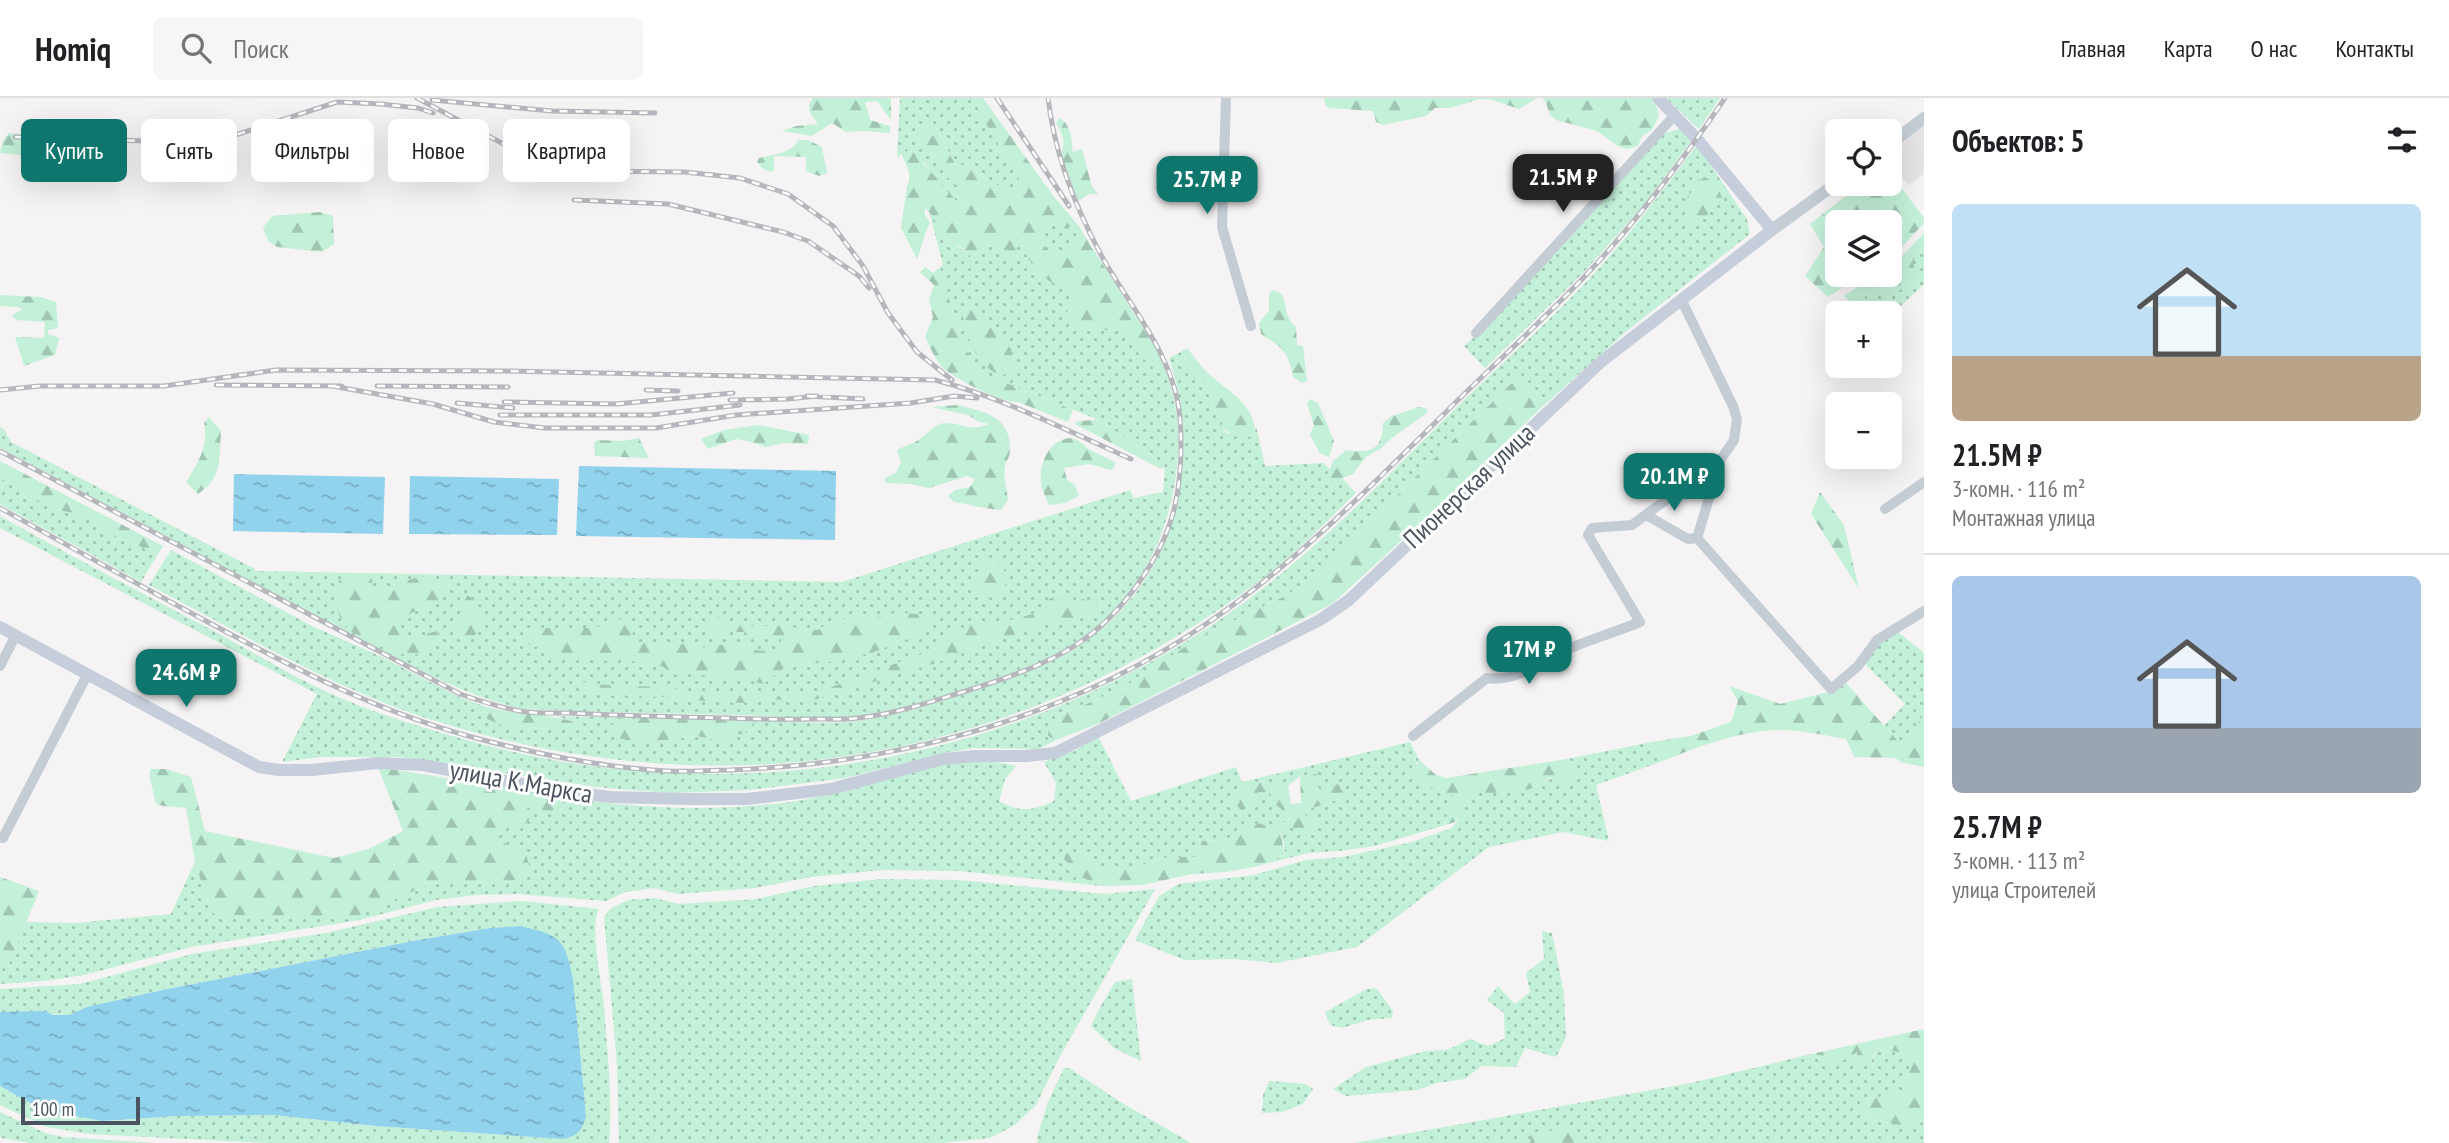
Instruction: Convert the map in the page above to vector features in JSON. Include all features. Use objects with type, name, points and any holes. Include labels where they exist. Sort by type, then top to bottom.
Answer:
[{"type":"main road","points":[[1658,98],[1697,139],[1772,230]]},
{"type":"main road","name":"Пионерская улица","points":[[1073,746],[1320,620],[1349,600],[1602,361],[1772,230]]},
{"type":"main road","name":"улица К.Маркса","points":[[0,627],[259,767],[312,770],[378,763],[423,765],[552,790],[610,797],[747,799],[831,789],[943,759],[1035,755],[1073,746]]},
{"type":"street","points":[[1226,98],[1222,227],[1251,326]]},
{"type":"street","points":[[1476,333],[1674,116]]},
{"type":"street","points":[[1902,135],[1924,118]]},
{"type":"street","name":"Пионерская улица","points":[[1772,230],[1825,191]]},
{"type":"street","points":[[1682,301],[1737,419],[1734,440],[1721,459],[1697,538]]},
{"type":"street","points":[[1413,736],[1487,678],[1499,680],[1511,677],[1573,647],[1640,622],[1588,535],[1592,528],[1632,525],[1721,459]]},
{"type":"street","points":[[1885,509],[1924,482]]},
{"type":"street","points":[[1646,515],[1688,539],[1697,538]]},
{"type":"street","points":[[1697,538],[1831,689],[1858,666],[1877,640],[1924,611]]},
{"type":"street","points":[[0,666],[16,635]]},
{"type":"street","points":[[4,838],[87,675]]},
{"type":"shaded area","points":[[1924,124],[1924,174],[1908,185],[1902,177],[1902,141]]},
{"type":"green space","points":[[813,98],[891,98],[891,120],[877,101],[865,102],[870,120],[890,126],[890,133],[846,132],[832,123],[812,136],[782,131],[796,126],[818,124],[809,108]]},
{"type":"green space","points":[[900,98],[974,98],[1028,193],[993,184],[966,165],[956,166],[936,127],[914,134],[940,164],[945,175],[958,186],[968,205],[959,204],[934,178],[925,163],[901,154],[897,158]]},
{"type":"green space","points":[[974,98],[983,98],[1055,198],[1078,225],[1063,229],[1053,224],[1040,240],[1048,250],[1065,251],[1083,233],[1161,356],[1157,370],[1148,364],[1119,331],[1073,328],[1065,317],[1069,307],[1077,301],[1075,294],[1068,288],[1052,283],[1043,275],[1014,235],[1019,259],[1007,255],[995,245],[984,248],[971,257],[940,228],[926,208],[924,212],[930,223],[917,259],[901,228],[909,178],[901,154],[911,149],[959,204],[968,205],[958,186],[945,175],[940,164],[914,134],[925,121],[935,126],[956,166],[966,165],[993,184],[1027,193],[982,117]]},
{"type":"green space","points":[[1324,98],[1537,98],[1519,109],[1480,99],[1450,108],[1435,108],[1426,116],[1383,125],[1376,122],[1373,111],[1329,108]]},
{"type":"green space","points":[[1542,98],[1651,98],[1659,116],[1652,130],[1642,136],[1638,146],[1627,149],[1619,147],[1597,131],[1556,120],[1550,115]]},
{"type":"green space","points":[[1666,98],[1720,98],[1699,129]]},
{"type":"green space","points":[[1059,118],[1069,128],[1073,152],[1082,149],[1092,187],[1098,194],[1089,194],[1080,200],[1074,198],[1066,180],[1062,160],[1063,138],[1056,123]]},
{"type":"green space","points":[[1680,129],[1692,140],[1643,206],[1583,273],[1485,368],[1464,346],[1489,324],[1664,133]]},
{"type":"green space","points":[[9,133],[21,134],[21,155],[0,153],[3,141]]},
{"type":"green space","points":[[798,140],[808,140],[822,147],[827,173],[819,176],[806,171],[806,157],[774,156],[774,170],[771,172],[763,169],[757,162],[759,158],[787,151]]},
{"type":"green space","points":[[1697,145],[1747,219],[1750,234],[1628,330],[1542,407],[1517,378],[1410,482],[1327,569],[1287,595],[1200,637],[1126,686],[1057,715],[1048,736],[1056,740],[1039,749],[973,748],[845,778],[749,790],[669,793],[596,787],[399,757],[321,757],[282,762],[317,694],[0,528],[0,516],[309,683],[368,709],[446,734],[552,760],[659,772],[767,772],[874,760],[979,735],[1080,697],[1176,648],[1266,586],[1340,523],[1575,294],[1632,229]]},
{"type":"green space","points":[[1708,178],[1716,184],[1723,200],[1699,222],[1690,223],[1686,209],[1688,195],[1696,188],[1697,180]]},
{"type":"green space","points":[[1902,189],[1924,218],[1924,223],[1902,247],[1902,210],[1828,210],[1846,196],[1902,196]]},
{"type":"green space","points":[[320,212],[333,216],[334,244],[322,252],[277,247],[268,241],[263,228],[272,216]]},
{"type":"green space","points":[[1825,212],[1825,287],[1843,287],[1828,297],[1805,276],[1824,247],[1810,224]]},
{"type":"green space","points":[[930,214],[971,257],[995,245],[1007,255],[1019,259],[1012,231],[1050,282],[1066,286],[1074,292],[1077,301],[1105,329],[1119,331],[1157,369],[1161,356],[1176,409],[1178,449],[1175,482],[1157,544],[1143,573],[1124,600],[1102,623],[1076,643],[1034,664],[908,706],[856,716],[811,718],[523,709],[506,705],[459,688],[398,659],[0,448],[0,427],[11,442],[255,571],[842,582],[1130,490],[1134,498],[1163,492],[1165,465],[1099,420],[986,375],[969,355],[959,334],[940,267],[943,265]]},
{"type":"green space","points":[[1053,224],[1063,229],[1078,225],[1083,233],[1065,251],[1048,250],[1040,240]]},
{"type":"green space","points":[[1924,233],[1924,246],[1914,260],[1917,276],[1911,287],[1865,293],[1864,301],[1850,301],[1844,296],[1857,287],[1902,287],[1904,254]]},
{"type":"green space","points":[[1924,246],[1924,284],[1902,305],[1902,301],[1864,301],[1865,293],[1896,291],[1902,287],[1902,280]]},
{"type":"green space","points":[[925,267],[933,273],[940,267],[959,334],[969,355],[986,375],[1073,410],[1068,422],[1018,402],[990,395],[942,367],[925,337],[933,317],[929,299],[934,285],[920,272]]},
{"type":"green space","points":[[1272,290],[1283,297],[1289,319],[1296,327],[1297,345],[1303,346],[1307,381],[1302,383],[1293,377],[1283,351],[1261,334],[1259,323],[1269,311],[1269,295]]},
{"type":"green space","points":[[0,295],[41,297],[56,302],[58,328],[48,330],[48,334],[59,338],[55,355],[24,366],[15,337],[44,338],[45,322],[16,320],[12,315],[22,310],[18,307],[0,306]]},
{"type":"green space","points":[[970,308],[982,314],[1011,349],[1015,373],[1004,375],[994,372],[978,357],[968,335],[963,314]]},
{"type":"green space","points":[[1187,348],[1205,370],[1246,407],[1254,426],[1254,437],[1237,437],[1222,428],[1222,418],[1211,406],[1207,386],[1189,367],[1181,352]]},
{"type":"green space","points":[[1181,352],[1189,367],[1207,386],[1211,406],[1222,417],[1223,429],[1227,433],[1254,436],[1256,426],[1265,466],[1323,463],[1330,469],[1327,477],[1335,481],[1342,478],[1356,493],[1271,572],[1163,645],[1064,694],[962,731],[858,754],[751,765],[643,762],[533,746],[423,717],[387,704],[284,657],[149,585],[171,550],[312,626],[382,657],[459,697],[487,707],[483,714],[502,725],[577,731],[575,722],[556,716],[639,718],[608,726],[631,740],[642,743],[697,736],[730,743],[734,734],[744,734],[756,720],[833,723],[885,716],[995,684],[1052,661],[1079,646],[1112,620],[1138,589],[1159,555],[1173,518],[1181,479],[1183,438],[1179,398],[1169,358]]},
{"type":"green space","points":[[1517,378],[1542,407],[1332,604],[1100,723],[1056,740],[1048,736],[1049,728],[1057,715],[1126,686],[1200,637],[1287,595],[1327,569],[1410,482]]},
{"type":"green space","points":[[1310,399],[1318,403],[1334,441],[1329,457],[1320,453],[1310,435],[1314,425],[1307,404]]},
{"type":"green space","points":[[958,405],[987,413],[1006,430],[1010,451],[1005,471],[1008,500],[1001,510],[954,502],[948,496],[955,490],[970,487],[975,479],[967,476],[929,488],[885,483],[885,478],[896,473],[901,462],[897,450],[917,441],[937,426],[945,423],[971,427],[989,424],[979,422],[968,415],[931,407]]},
{"type":"green space","points":[[1419,407],[1428,412],[1366,457],[1353,474],[1335,481],[1327,477],[1333,461],[1346,450],[1362,451],[1374,448],[1381,439],[1383,423],[1392,416]]},
{"type":"green space","points":[[209,417],[221,431],[218,467],[212,481],[198,494],[186,482],[201,454],[205,439],[204,423]]},
{"type":"green space","points":[[1099,420],[1165,465],[1165,468],[1159,468],[1075,424],[1077,421]]},
{"type":"green space","points":[[758,425],[809,435],[808,444],[784,443],[766,447],[736,439],[708,449],[701,439],[724,430]]},
{"type":"green space","points":[[639,438],[649,458],[595,456],[594,443],[597,440],[623,441]]},
{"type":"green space","points":[[1070,438],[1116,463],[1112,470],[1089,464],[1064,468],[1067,480],[1075,485],[1079,496],[1065,503],[1049,505],[1042,488],[1043,464],[1055,444]]},
{"type":"green space","points":[[0,461],[163,546],[158,554],[117,537],[95,521],[53,509],[0,478]]},
{"type":"green space","points":[[0,478],[53,509],[95,521],[117,537],[158,554],[141,582],[0,504]]},
{"type":"green space","points":[[1820,492],[1844,525],[1859,589],[1811,514]]},
{"type":"green space","points":[[984,555],[998,562],[1005,571],[1006,581],[1002,596],[985,596],[971,587],[980,575],[979,566]]},
{"type":"green space","points":[[365,574],[372,579],[372,586],[386,592],[419,577],[435,578],[452,588],[440,600],[410,614],[396,625],[406,641],[439,630],[426,649],[418,654],[401,654],[346,627],[339,615],[334,590],[341,578]]},
{"type":"green space","points":[[462,593],[475,601],[483,617],[484,623],[474,636],[458,634],[452,623],[462,610]]},
{"type":"green space","points":[[1058,594],[1066,604],[1080,599],[1095,601],[1098,609],[1090,617],[1038,626],[936,663],[811,701],[767,699],[745,703],[613,696],[583,692],[580,687],[584,682],[665,687],[696,692],[766,692],[788,695],[818,692],[932,650],[952,633],[974,622],[984,627],[1041,612],[1042,604]]},
{"type":"green space","points":[[898,612],[931,616],[927,626],[918,635],[871,653],[829,662],[786,666],[764,684],[729,676],[676,675],[661,666],[619,659],[606,661],[593,654],[571,660],[555,658],[546,647],[531,647],[524,637],[531,628],[594,628],[618,619],[632,620],[633,641],[669,646],[685,643],[708,648],[733,642],[760,651],[780,649],[781,639],[755,641],[745,632],[730,632],[711,638],[707,627],[717,617],[751,626],[781,623],[800,629],[818,630],[834,619],[876,618]]},
{"type":"green space","points":[[1898,632],[1924,653],[1924,714],[1903,748],[1884,726],[1905,704],[1865,664],[1879,642]]},
{"type":"green space","points":[[1846,683],[1903,747],[1924,714],[1924,767],[1900,762],[1896,758],[1854,757],[1846,739],[1793,730],[1761,731],[1731,737],[1660,762],[1652,742],[1691,736],[1731,722],[1738,701],[1729,686],[1780,704],[1832,693]]},
{"type":"green space","points":[[487,707],[575,722],[577,731],[502,725],[485,718],[483,714]]},
{"type":"green space","points":[[639,718],[756,720],[744,734],[734,734],[730,743],[697,736],[642,743],[609,736],[608,726]]},
{"type":"green space","points":[[1098,736],[1131,801],[1236,767],[1242,782],[1410,742],[1419,760],[1416,764],[1425,788],[1438,788],[1455,795],[1455,803],[1448,810],[1445,825],[1375,846],[1308,853],[1254,867],[1285,855],[1280,832],[1306,816],[1301,811],[1349,794],[1339,783],[1319,796],[1317,775],[1300,776],[1288,786],[1280,782],[1271,784],[1261,781],[1253,806],[1259,792],[1271,793],[1275,804],[1291,816],[1283,824],[1273,827],[1259,823],[1224,840],[1202,841],[1196,857],[1169,857],[1138,866],[1097,871],[1086,862],[1063,857],[1081,877],[1102,886],[959,871],[882,870],[811,877],[755,888],[678,894],[654,888],[625,892],[606,901],[518,894],[476,895],[436,900],[359,920],[191,947],[84,975],[0,984],[0,971],[9,964],[26,922],[76,923],[171,914],[195,862],[211,913],[272,919],[310,917],[429,884],[518,882],[509,848],[494,833],[526,807],[553,813],[551,795],[640,806],[701,808],[761,805],[818,797],[932,766],[988,762],[1016,766],[1005,779],[999,801],[1027,809],[1054,801],[1056,783],[1044,762],[1076,750]]},
{"type":"green space","points":[[1652,742],[1660,762],[1596,785],[1609,841],[1563,832],[1489,847],[1357,947],[1276,963],[1235,959],[1184,960],[1135,940],[1159,896],[1178,884],[1254,875],[1306,860],[1343,857],[1412,842],[1452,828],[1463,812],[1462,802],[1469,801],[1478,793],[1511,793],[1530,789],[1573,767],[1567,759]]},
{"type":"green space","points":[[1567,759],[1573,767],[1574,777],[1564,783],[1552,777],[1530,789],[1511,793],[1478,793],[1469,802],[1462,802],[1463,812],[1455,822],[1445,825],[1448,810],[1455,803],[1455,795],[1446,796],[1438,788],[1425,788],[1421,778],[1413,774],[1419,760],[1436,775],[1446,778]]},
{"type":"green space","points":[[378,767],[551,795],[562,807],[552,813],[527,808],[529,820],[520,829],[503,825],[495,833],[509,848],[525,851],[529,864],[528,875],[518,882],[429,884],[358,916],[272,919],[211,913],[195,862],[186,808],[156,804],[150,779],[150,769],[166,769],[191,777],[205,831],[334,858],[369,849],[403,831]]},
{"type":"green space","points":[[1317,774],[1319,795],[1339,783],[1349,794],[1302,811],[1306,816],[1317,820],[1312,834],[1289,827],[1280,832],[1285,855],[1254,867],[1192,874],[1142,885],[1102,886],[1081,877],[1062,857],[1070,851],[1081,855],[1097,870],[1138,866],[1169,857],[1196,857],[1202,841],[1224,840],[1259,823],[1276,827],[1291,817],[1275,804],[1270,793],[1259,792],[1253,806],[1241,810],[1233,801],[1249,785],[1257,782],[1280,782],[1288,786],[1291,804],[1301,803],[1300,776]]},
{"type":"green space","points":[[0,877],[39,891],[9,964],[0,971]]},
{"type":"green space","points":[[882,879],[959,880],[1104,894],[1155,889],[1059,1058],[1036,1105],[1015,1125],[990,1138],[941,1143],[619,1143],[617,1065],[604,917],[610,909],[628,900],[654,898],[679,904],[757,899],[814,886]]},
{"type":"green space","points":[[520,901],[599,909],[595,928],[609,1075],[609,1143],[268,1143],[89,1134],[47,1127],[0,1105],[0,1086],[43,1110],[102,1121],[177,1116],[274,1115],[376,1126],[562,1139],[572,1137],[586,1116],[584,1101],[519,926],[413,941],[158,991],[87,1007],[69,1015],[0,1012],[0,989],[80,984],[192,954],[326,933],[438,907]]},
{"type":"green space","points":[[1542,931],[1552,933],[1564,994],[1566,1038],[1556,1057],[1525,1048],[1516,1067],[1481,1066],[1465,1079],[1437,1083],[1417,1090],[1346,1096],[1333,1089],[1366,1067],[1426,1051],[1447,1050],[1470,1039],[1488,1046],[1505,1038],[1504,1013],[1487,1000],[1498,986],[1515,1004],[1530,992],[1526,973],[1544,959]]},
{"type":"green space","points":[[1132,979],[1141,1061],[1114,1048],[1091,1026],[1115,982]]},
{"type":"green space","points":[[1376,988],[1393,1011],[1392,1018],[1368,1020],[1342,1028],[1330,1025],[1325,1012],[1367,989]]},
{"type":"green space","points":[[1924,1029],[1924,1121],[1912,1127],[1867,1119],[1860,1101],[1892,1095],[1903,1090],[1911,1068],[1903,1053],[1877,1048],[1869,1067],[1857,1063],[1857,1052],[1839,1063],[1820,1061],[1816,1053]]},
{"type":"green space","points":[[1877,1048],[1903,1053],[1911,1068],[1903,1090],[1892,1095],[1860,1101],[1867,1119],[1912,1127],[1924,1121],[1924,1143],[1354,1143],[1691,1083],[1816,1053],[1820,1061],[1858,1052],[1874,1058]]},
{"type":"green space","points":[[1064,1068],[1069,1068],[1191,1143],[1038,1143],[1037,1137],[1048,1102]]},
{"type":"green space","points":[[1269,1081],[1305,1084],[1313,1089],[1303,1104],[1282,1112],[1262,1113],[1263,1095]]},
{"type":"green space","points":[[0,1112],[45,1133],[62,1137],[156,1143],[31,1143],[2,1138]]},
{"type":"green space","points":[[1564,1128],[1575,1137],[1577,1143],[1530,1143],[1531,1135]]},
{"type":"water","points":[[579,466],[836,471],[835,540],[576,536]]},
{"type":"water","points":[[234,474],[385,477],[383,534],[233,531]]},
{"type":"water","points":[[410,476],[559,479],[557,535],[409,534]]},
{"type":"water","points":[[520,926],[544,932],[558,940],[570,965],[586,1116],[579,1132],[572,1137],[562,1139],[376,1126],[274,1115],[177,1116],[102,1121],[43,1110],[0,1086],[0,1012],[45,1011],[53,1015],[69,1015],[87,1007],[158,991],[413,941],[490,928]]},
{"type":"railway","points":[[417,98],[526,156],[592,171],[685,172],[740,178],[788,194],[833,226],[863,266],[888,313],[917,352],[952,380]]},
{"type":"railway","points":[[997,98],[1069,206]]},
{"type":"railway","points":[[0,451],[460,694],[505,708],[539,713],[847,719],[899,711],[995,682],[1037,666],[1076,645],[1124,602],[1161,545],[1175,505],[1180,473],[1180,418],[1170,375],[1152,336],[1105,262],[1085,223],[1061,162],[1048,98]]},
{"type":"railway","points":[[0,508],[309,674],[377,705],[487,741],[577,760],[676,771],[792,766],[916,746],[977,731],[1094,687],[1150,659],[1203,626],[1270,576],[1365,492],[1586,275],[1659,189],[1725,98]]},
{"type":"railway","points":[[432,100],[552,111],[655,113]]},
{"type":"railway","points":[[15,137],[211,143],[337,102],[418,108],[433,113]]},
{"type":"railway","points":[[574,200],[668,204],[783,232],[808,241],[859,276],[869,288]]},
{"type":"railway","points":[[0,390],[40,386],[164,386],[276,370],[505,371],[935,380],[1009,405],[1131,459]]},
{"type":"railway","points":[[216,385],[342,386]]},
{"type":"railway","points":[[332,386],[433,404],[494,422],[545,428],[656,428],[736,415],[911,403],[954,396],[977,398]]},
{"type":"railway","points":[[377,386],[508,387]]},
{"type":"railway","points":[[646,390],[678,391]]},
{"type":"railway","points":[[504,402],[616,404],[733,393]]},
{"type":"railway","points":[[807,396],[863,399]]},
{"type":"railway","points":[[730,400],[817,396]]},
{"type":"railway","points":[[457,403],[513,408]]},
{"type":"railway","points":[[500,415],[651,415],[740,405]]}]
